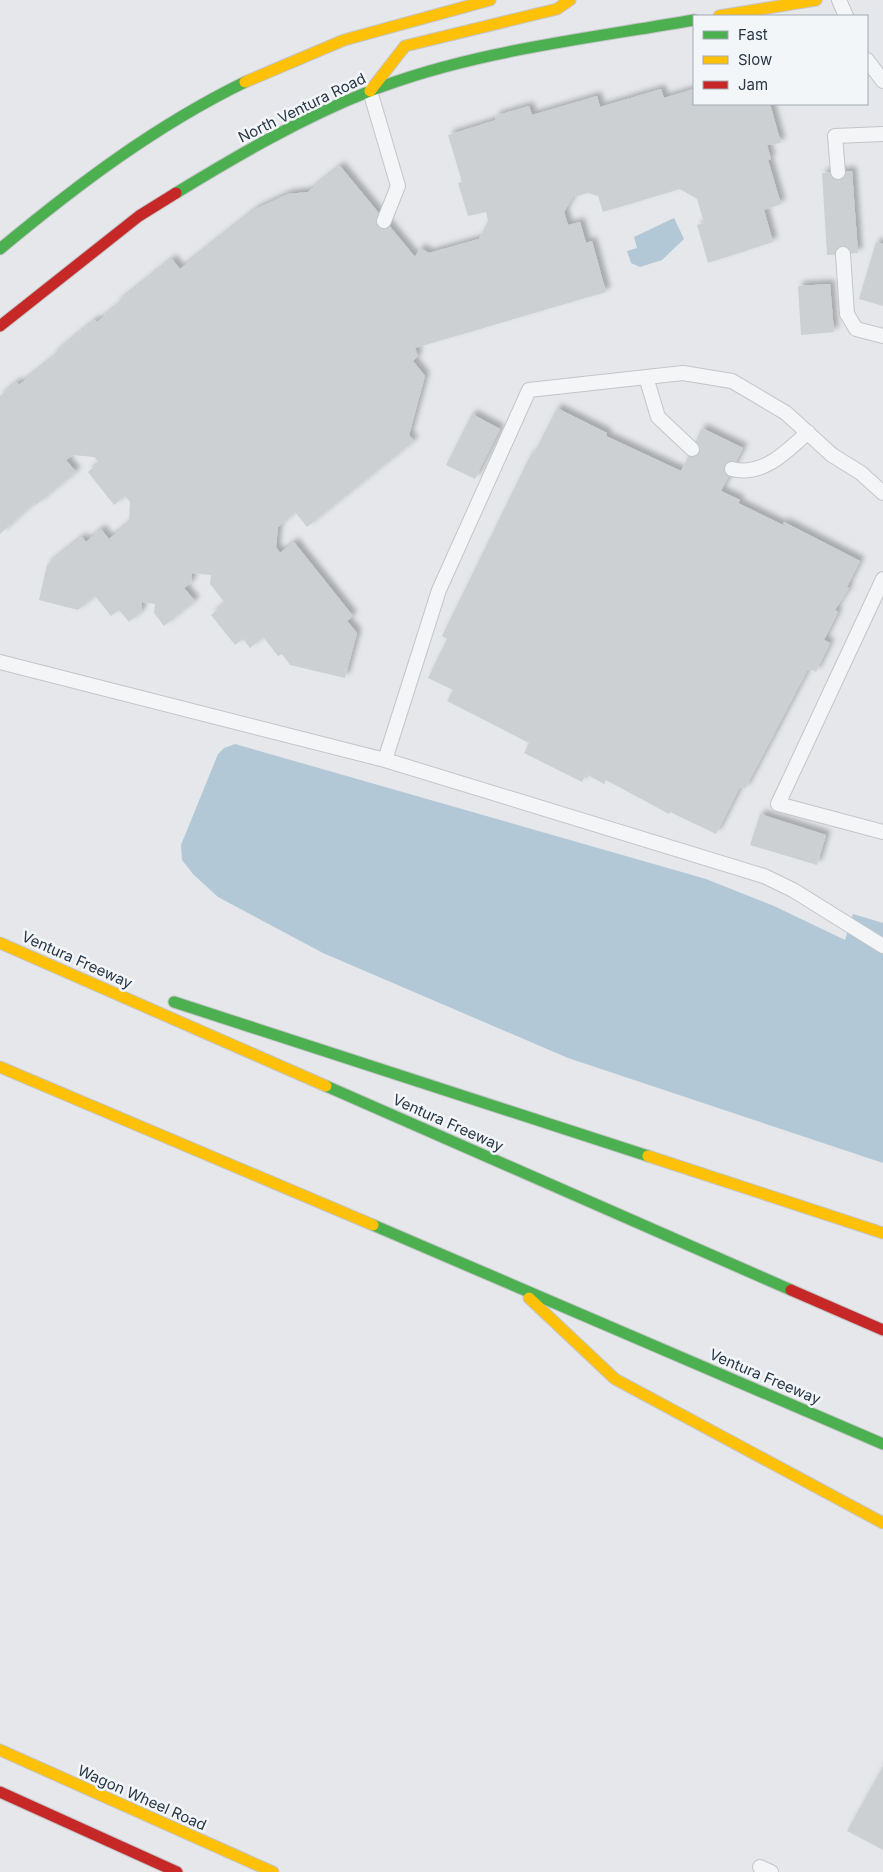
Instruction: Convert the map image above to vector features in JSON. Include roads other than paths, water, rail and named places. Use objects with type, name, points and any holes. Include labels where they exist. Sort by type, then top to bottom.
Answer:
[{"type":"main road","points":[[0,249],[124,151],[205,103],[264,72],[343,41],[409,20],[490,0]]},
{"type":"main road","points":[[370,91],[405,46],[557,9],[570,0]]},
{"type":"main road","points":[[725,15],[816,0]]},
{"type":"main road","name":"North Ventura Road","points":[[0,326],[147,211],[210,172],[293,126],[370,91],[430,71],[510,52],[693,20]]},
{"type":"main road","name":"Ventura Freeway","points":[[0,943],[883,1330]]},
{"type":"main road","points":[[22,953],[136,990]]},
{"type":"main road","points":[[164,999],[883,1233]]},
{"type":"main road","name":"Ventura Freeway","points":[[0,1067],[515,1285],[883,1444]]},
{"type":"main road","points":[[515,1285],[615,1379],[883,1523]]},
{"type":"main road","name":"Wagon Wheel Road","points":[[0,1750],[272,1872]]},
{"type":"main road","points":[[0,1792],[177,1872]]},
{"type":"lane","points":[[839,0],[846,15]]},
{"type":"lane","points":[[868,61],[883,81]]},
{"type":"lane","points":[[370,91],[398,186],[384,221]]},
{"type":"lane","points":[[838,172],[835,136],[883,134]]},
{"type":"lane","points":[[844,254],[848,314],[856,329],[883,336]]},
{"type":"lane","points":[[385,760],[439,590],[529,390],[683,373],[732,381],[786,413],[832,455],[861,473],[883,494]]},
{"type":"lane","points":[[646,377],[658,417],[692,449]]},
{"type":"lane","points":[[732,469],[742,472],[767,465],[780,457],[808,432]]},
{"type":"lane","points":[[883,579],[778,804],[883,832]]},
{"type":"lane","points":[[0,662],[385,760],[764,876],[793,890],[883,946]]},
{"type":"water","points":[[674,218],[684,239],[662,260],[640,267],[631,263],[627,251],[637,248],[634,237]]},
{"type":"water","points":[[235,744],[706,879],[774,906],[845,940],[853,914],[883,923],[883,1163],[568,1058],[323,953],[218,897],[193,874],[182,860],[181,845],[218,754],[224,748]]}]
